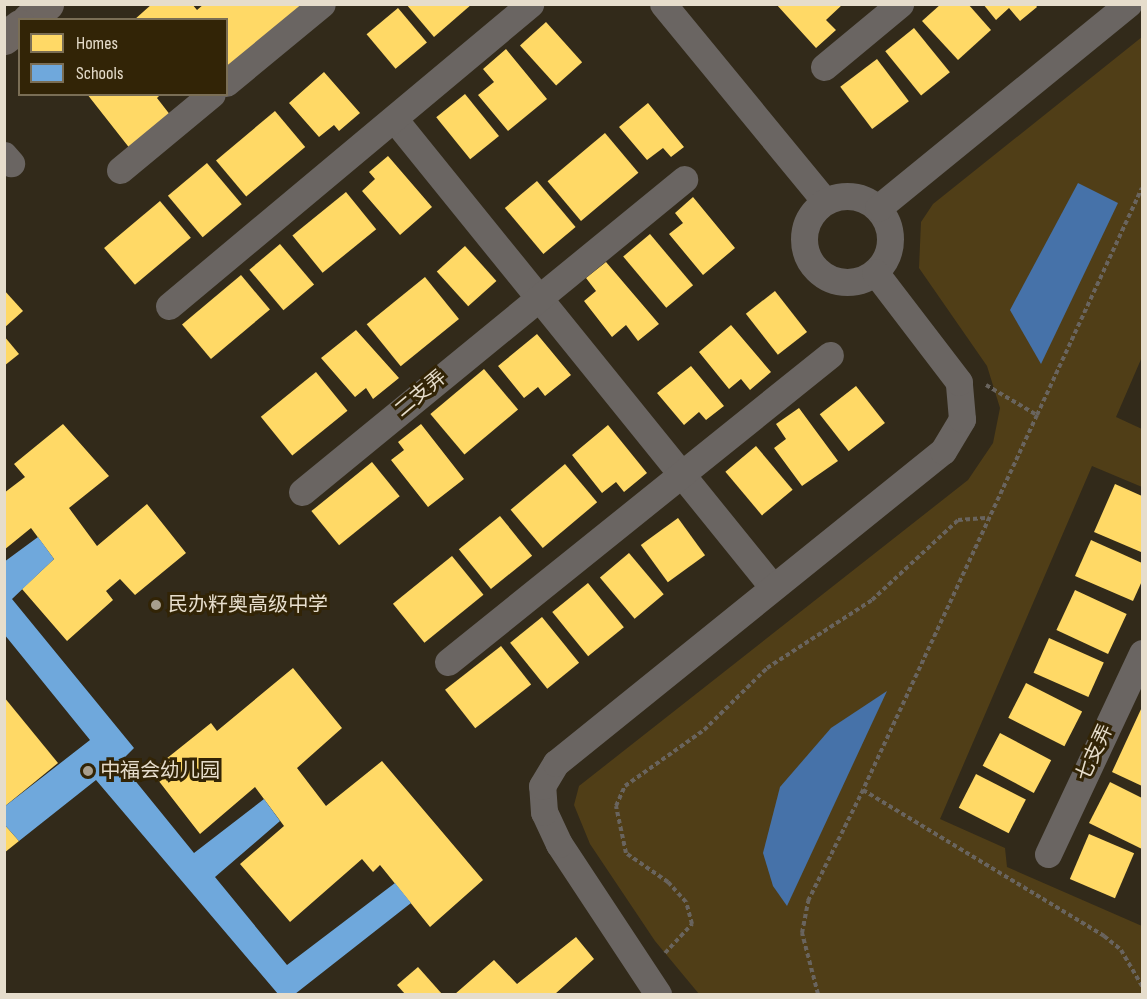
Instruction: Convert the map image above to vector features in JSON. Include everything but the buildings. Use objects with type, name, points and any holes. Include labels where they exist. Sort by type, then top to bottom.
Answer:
[{"type":"main road","points":[[30,18],[46,4]]},
{"type":"main road","points":[[4,38],[18,28]]},
{"type":"street","points":[[228,81],[322,4]]},
{"type":"street","points":[[169,306],[530,4]]},
{"type":"street","points":[[663,4],[825,201]]},
{"type":"street","points":[[824,67],[900,4]]},
{"type":"street","points":[[878,208],[1128,4]]},
{"type":"street","points":[[120,170],[210,96]]},
{"type":"street","points":[[394,120],[539,295],[771,585]]},
{"type":"street","name":"二支弄","points":[[302,492],[539,295],[684,179]]},
{"type":"street","points":[[862,197],[878,208],[891,237],[875,272],[844,281],[814,267],[806,253],[804,231],[825,201],[862,197]]},
{"type":"street","points":[[658,994],[559,844],[544,812],[542,786],[556,763],[771,585],[943,451],[962,419],[962,391],[875,272]]},
{"type":"street","points":[[448,662],[830,354]]},
{"type":"street","name":"七支弄","points":[[1047,854],[1143,652]]},
{"type":"path","points":[[818,994],[802,933],[808,901],[863,790],[1143,188]]},
{"type":"path","points":[[962,391],[991,386],[1037,415]]},
{"type":"path","points":[[642,970],[692,924],[687,902],[668,882],[626,853],[616,806],[625,786],[704,730],[767,668],[872,600],[958,520],[989,518]]},
{"type":"path","points":[[863,790],[1104,936],[1121,950],[1143,986]]},
{"type":"shaded area","points":[[1142,37],[1142,357],[1116,417],[1142,429],[1142,487],[1092,466],[940,819],[1005,848],[1007,867],[1142,926],[1142,994],[699,994],[655,941],[590,844],[574,805],[579,786],[968,480],[993,443],[1000,408],[987,366],[919,268],[921,222],[933,204]]},
{"type":"water","points":[[1078,183],[1118,203],[1041,364],[1010,310]]},
{"type":"water","points":[[887,691],[787,906],[773,886],[763,853],[780,787],[831,728]]},
{"type":"place","name":"民办籽奥高级中学","points":[[156,605]]},
{"type":"place","name":"中福会幼儿园","points":[[88,771]]}]
